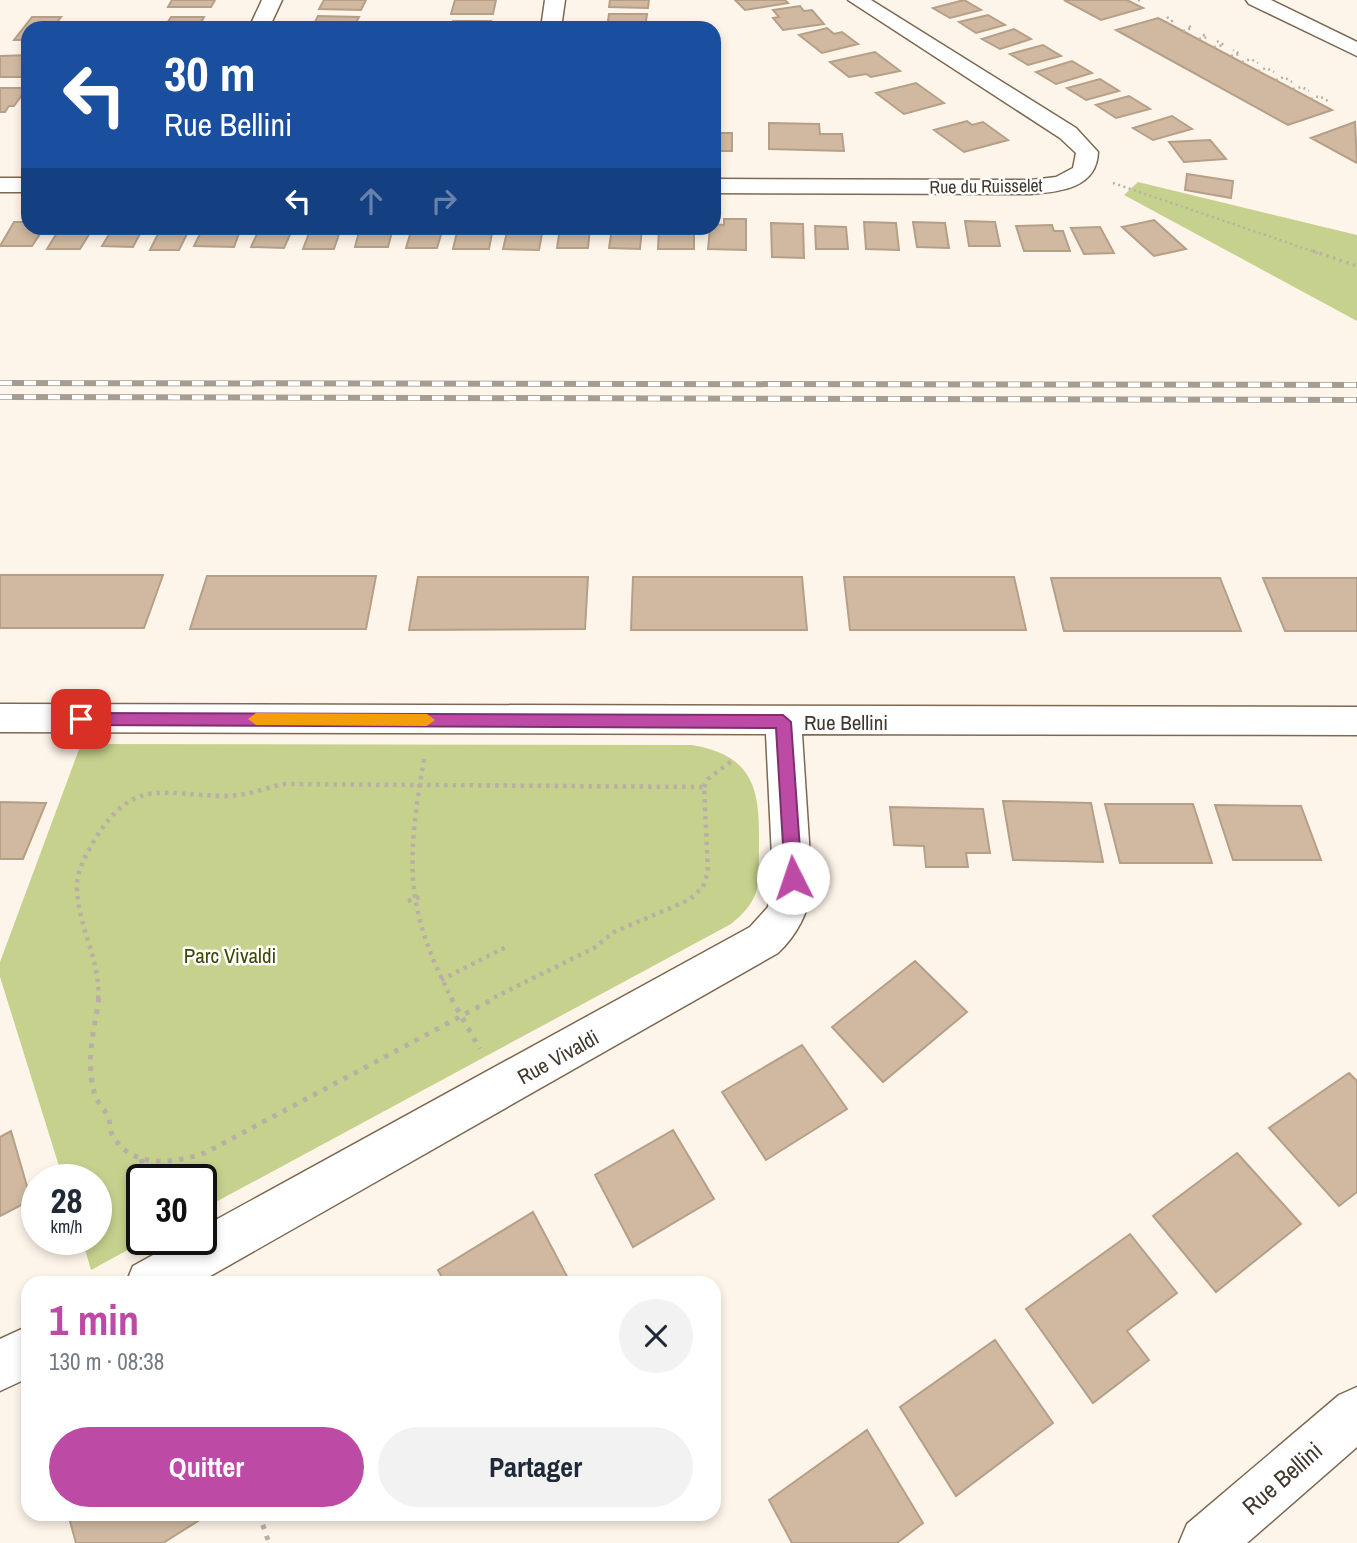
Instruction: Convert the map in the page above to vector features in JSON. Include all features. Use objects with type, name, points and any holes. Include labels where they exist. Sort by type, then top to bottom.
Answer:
[{"type":"street","points":[[262,21],[272,0]]},
{"type":"street","points":[[552,21],[555,0]]},
{"type":"street","points":[[858,0],[1068,133],[1087,152],[1087,166],[1083,172]]},
{"type":"street","points":[[1256,0],[1357,50]]},
{"type":"street","name":"Rue du Ruisselet","points":[[721,186],[1031,187],[1057,184],[1083,172]]},
{"type":"street","points":[[0,185],[21,185]]},
{"type":"street","name":"Rue Bellini","points":[[0,719],[1357,721]]},
{"type":"street","name":"Rue Vivaldi","points":[[163,1276],[745,953],[778,928],[787,913],[793,878],[783,722]]},
{"type":"street","points":[[0,1366],[21,1354]]},
{"type":"street","name":"Rue Bellini","points":[[1206,1543],[1357,1413]]},
{"type":"path","points":[[1183,31],[1192,28],[1187,25]]},
{"type":"path","points":[[1199,39],[1207,37],[1200,33]]},
{"type":"path","points":[[1214,47],[1224,45],[1217,41]]},
{"type":"path","points":[[1231,56],[1240,54],[1233,50]]},
{"type":"path","points":[[1242,62],[1251,59],[1258,63]]},
{"type":"path","points":[[1258,71],[1266,68],[1274,72]]},
{"type":"path","points":[[1276,80],[1284,77],[1292,82]]},
{"type":"path","points":[[1293,89],[1302,87],[1309,91]]},
{"type":"path","points":[[1311,99],[1319,96],[1328,101]]},
{"type":"path","points":[[1083,172],[1357,266]]},
{"type":"path","points":[[424,758],[410,857],[411,900],[441,980],[484,1056]]},
{"type":"path","points":[[704,787],[284,784],[243,795],[160,790],[142,794],[116,811],[99,833],[86,855],[77,879],[78,896],[96,962],[99,986],[90,1055],[93,1085],[98,1104],[108,1116],[111,1132],[130,1155],[160,1163],[180,1161],[205,1153],[460,1015],[594,948],[614,932],[689,900],[703,887],[708,871],[704,787],[708,779],[735,758]]},
{"type":"path","points":[[411,900],[423,896]]},
{"type":"path","points":[[441,980],[508,946]]},
{"type":"path","points":[[141,1158],[143,1164]]},
{"type":"path","points":[[261,1521],[269,1543]]},
{"type":"green space","points":[[1138,182],[1357,235],[1357,321],[1124,195]]},
{"type":"green space","name":"Parc Vivaldi","points":[[81,744],[692,745],[718,752],[736,763],[748,777],[755,794],[759,834],[759,881],[750,905],[731,924],[217,1201],[217,1164],[126,1164],[126,1251],[91,1270],[87,1255],[112,1255],[112,1164],[58,1164],[0,977],[0,962]]},
{"type":"building","points":[[172,0],[215,0],[211,7],[168,7]]},
{"type":"building","points":[[324,0],[366,0],[361,10],[319,9]]},
{"type":"building","points":[[455,0],[496,0],[493,14],[451,14]]},
{"type":"building","points":[[610,0],[649,0],[648,8],[609,7]]},
{"type":"building","points":[[735,0],[785,0],[788,3],[745,10]]},
{"type":"building","points":[[964,0],[981,10],[950,18],[933,8]]},
{"type":"building","points":[[1064,0],[1127,0],[1143,8],[1101,20]]},
{"type":"building","points":[[800,6],[804,11],[812,10],[824,24],[783,30],[773,18],[779,17],[773,10]]},
{"type":"building","points":[[609,14],[647,14],[646,21],[608,21]]},
{"type":"building","points":[[988,15],[1005,25],[976,33],[959,22]]},
{"type":"building","points":[[318,16],[359,17],[357,21],[316,21]]},
{"type":"building","points":[[32,17],[61,17],[58,21],[29,21]]},
{"type":"building","points":[[171,17],[204,17],[202,21],[168,21]]},
{"type":"building","points":[[1158,18],[1332,110],[1288,125],[1116,30]]},
{"type":"building","points":[[827,28],[834,34],[842,32],[858,44],[822,53],[799,35]]},
{"type":"building","points":[[1014,29],[1031,39],[1000,49],[982,39]]},
{"type":"building","points":[[21,31],[21,40],[14,40]]},
{"type":"building","points":[[1043,45],[1061,56],[1028,65],[1010,54]]},
{"type":"building","points":[[875,52],[900,71],[871,77],[866,74],[849,77],[830,62]]},
{"type":"building","points":[[21,55],[21,77],[0,77],[0,56]]},
{"type":"building","points":[[1072,61],[1092,73],[1056,84],[1036,72]]},
{"type":"building","points":[[1100,79],[1119,91],[1086,100],[1067,88]]},
{"type":"building","points":[[916,83],[944,103],[904,114],[876,93]]},
{"type":"building","points":[[0,88],[21,88],[21,96],[14,106],[0,112]]},
{"type":"building","points":[[1129,96],[1150,109],[1116,118],[1096,105]]},
{"type":"building","points":[[1172,116],[1192,129],[1153,140],[1133,128]]},
{"type":"building","points":[[967,121],[972,125],[983,122],[1008,140],[964,152],[934,130]]},
{"type":"building","points":[[1355,122],[1357,163],[1311,138]]},
{"type":"building","points":[[769,123],[819,124],[820,134],[842,134],[844,151],[769,149]]},
{"type":"building","points":[[721,133],[732,133],[732,151],[721,151]]},
{"type":"building","points":[[1210,140],[1226,159],[1184,162],[1169,142]]},
{"type":"building","points":[[1187,174],[1233,181],[1231,198],[1185,190]]},
{"type":"building","points":[[724,219],[746,219],[746,250],[708,249],[709,235],[721,235],[721,225],[724,225]]},
{"type":"building","points":[[1154,220],[1186,249],[1154,256],[1122,227]]},
{"type":"building","points":[[965,221],[995,222],[1000,246],[969,246]]},
{"type":"building","points":[[14,222],[21,222],[21,235],[39,235],[32,246],[0,246]]},
{"type":"building","points":[[864,222],[896,223],[899,250],[866,249]]},
{"type":"building","points":[[913,222],[945,223],[949,248],[917,247]]},
{"type":"building","points":[[771,223],[803,224],[804,258],[772,257]]},
{"type":"building","points":[[1052,225],[1054,231],[1063,231],[1070,251],[1024,251],[1016,226]]},
{"type":"building","points":[[815,226],[846,227],[848,249],[816,249]]},
{"type":"building","points":[[1100,227],[1114,253],[1084,254],[1071,228]]},
{"type":"building","points":[[56,235],[89,235],[80,249],[47,249]]},
{"type":"building","points":[[109,235],[139,235],[133,247],[102,246]]},
{"type":"building","points":[[158,235],[186,235],[179,250],[150,250]]},
{"type":"building","points":[[200,235],[238,235],[234,247],[194,246]]},
{"type":"building","points":[[257,235],[290,235],[284,248],[251,247]]},
{"type":"building","points":[[308,235],[339,235],[334,249],[303,249]]},
{"type":"building","points":[[358,235],[391,235],[388,247],[355,247]]},
{"type":"building","points":[[410,235],[441,235],[437,248],[406,248]]},
{"type":"building","points":[[456,235],[492,235],[489,249],[453,249]]},
{"type":"building","points":[[506,235],[542,235],[539,250],[503,249]]},
{"type":"building","points":[[559,235],[589,235],[588,248],[557,248]]},
{"type":"building","points":[[611,235],[641,235],[640,249],[609,248]]},
{"type":"building","points":[[659,235],[694,235],[694,249],[658,249]]},
{"type":"building","points":[[0,575],[163,575],[144,628],[0,628]]},
{"type":"building","points":[[207,576],[376,576],[366,629],[190,629]]},
{"type":"building","points":[[418,577],[588,577],[585,629],[409,630]]},
{"type":"building","points":[[633,577],[802,577],[807,630],[631,630]]},
{"type":"building","points":[[844,577],[1014,577],[1026,630],[850,630]]},
{"type":"building","points":[[1051,578],[1220,578],[1241,631],[1064,631]]},
{"type":"building","points":[[1263,578],[1357,578],[1357,631],[1285,631]]},
{"type":"building","points":[[1003,801],[1091,803],[1103,862],[1013,860]]},
{"type":"building","points":[[0,802],[46,803],[23,859],[0,859]]},
{"type":"building","points":[[1105,804],[1193,804],[1212,863],[1120,863]]},
{"type":"building","points":[[1215,805],[1301,806],[1321,860],[1233,860]]},
{"type":"building","points":[[890,807],[983,809],[990,853],[966,853],[968,867],[926,867],[924,846],[894,845]]},
{"type":"building","points":[[915,961],[967,1012],[883,1082],[832,1027]]},
{"type":"building","points":[[802,1045],[847,1109],[766,1160],[722,1092]]},
{"type":"building","points":[[1349,1073],[1357,1081],[1357,1192],[1339,1206],[1269,1128]]},
{"type":"building","points":[[673,1130],[714,1199],[633,1247],[595,1175]]},
{"type":"building","points":[[11,1131],[21,1166],[21,1205],[0,1216],[0,1137]]},
{"type":"building","points":[[1237,1153],[1301,1224],[1216,1292],[1153,1216]]},
{"type":"building","points":[[533,1212],[567,1276],[441,1276],[438,1270]]},
{"type":"building","points":[[1130,1234],[1177,1293],[1127,1331],[1149,1360],[1093,1403],[1026,1309]]},
{"type":"building","points":[[995,1340],[1053,1423],[956,1496],[900,1407]]},
{"type":"building","points":[[867,1430],[923,1523],[897,1543],[792,1543],[769,1500]]},
{"type":"building","points":[[70,1521],[198,1521],[163,1543],[76,1543]]},
{"type":"railway","points":[[0,383],[1357,385]]},
{"type":"railway","points":[[0,397],[1357,400]]},
{"type":"slow traffic","points":[[256,719],[427,720]]},
{"type":"route","points":[[81,719],[783,722],[793,878]]}]
